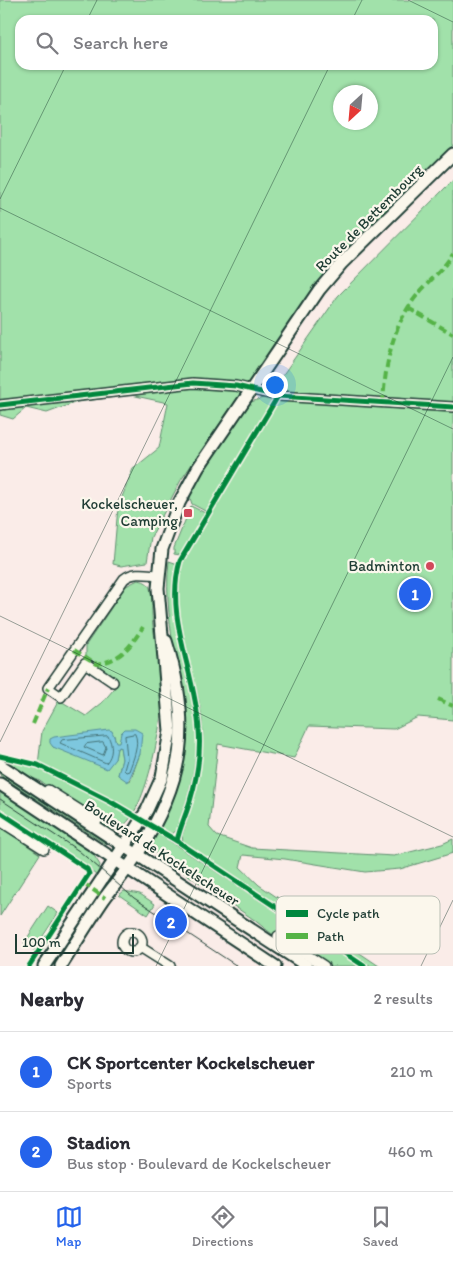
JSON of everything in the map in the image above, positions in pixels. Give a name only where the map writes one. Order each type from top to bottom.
[{"type":"main road","name":"Route de Bettembourg","points":[[44,966],[147,810],[162,777],[170,731],[158,575],[162,549],[188,484],[319,290],[336,270],[453,154]]},
{"type":"main road","name":"Route de Bettembourg","points":[[61,966],[105,898],[137,854],[169,796],[179,760],[182,717],[176,678],[161,622]]},
{"type":"main road","name":"Boulevard de Kockelscheuer","points":[[0,765],[276,946]]},
{"type":"main road","name":"Boulevard de Kockelscheuer","points":[[0,784],[275,966]]},
{"type":"main road","name":"Boulevard de Kockelscheuer","points":[[287,954],[304,965]]},
{"type":"street","points":[[0,404],[174,384],[236,386],[251,391],[316,399],[453,407]]},
{"type":"street","points":[[113,682],[85,663],[61,697],[48,688],[124,580],[130,575],[138,573],[158,575]]},
{"type":"street","points":[[15,775],[46,788],[97,821]]},
{"type":"street","points":[[0,821],[44,849]]},
{"type":"street","points":[[140,947],[170,966]]},
{"type":"street","points":[[306,954],[324,966]]},
{"type":"green space","points":[[0,0],[453,0],[453,145],[334,261],[314,287],[181,480],[151,537],[147,562],[121,566],[113,564],[118,507],[133,469],[159,448],[168,403],[131,395],[77,402],[47,413],[26,408],[13,419],[0,415]]},
{"type":"green space","points":[[453,180],[453,720],[418,717],[394,729],[309,726],[294,758],[218,744],[209,827],[217,836],[252,848],[394,856],[442,844],[453,839],[453,853],[400,869],[365,872],[285,859],[243,855],[240,867],[259,885],[276,896],[276,905],[183,842],[182,836],[201,765],[203,735],[199,702],[179,619],[178,580],[183,562],[180,561],[209,513],[192,504],[190,498],[191,491],[202,471],[251,402],[280,392],[282,376],[338,296]]},
{"type":"green space","points":[[191,506],[205,513],[180,555],[174,554],[174,548]]},
{"type":"green space","points":[[169,561],[175,563],[176,566],[174,604],[176,623],[193,697],[197,745],[190,787],[178,829],[172,834],[162,829],[159,834],[276,911],[276,937],[253,919],[154,852],[155,834],[170,806],[179,781],[184,740],[180,689],[169,612]]},
{"type":"green space","points":[[138,580],[147,583],[150,588],[152,621],[161,668],[163,694],[151,768],[137,807],[128,821],[118,829],[110,830],[99,827],[98,819],[38,780],[24,775],[0,761],[0,756],[38,765],[42,731],[59,700],[86,716],[102,703],[119,683],[86,655],[86,645],[126,586]],"holes":[[[114,735],[116,743],[120,742],[140,754],[130,781],[118,775],[122,759],[120,747],[117,748],[115,759],[53,747],[50,741]]]},
{"type":"green space","points":[[0,771],[105,840],[107,845],[0,775]]},
{"type":"green space","points":[[0,788],[93,854],[100,865],[97,876],[82,863],[0,809]]},
{"type":"green space","points":[[0,827],[40,854],[0,916]]},
{"type":"green space","points":[[124,891],[140,894],[155,904],[148,915],[119,895]]},
{"type":"green space","points":[[48,906],[58,913],[34,950],[24,943]]},
{"type":"green space","points":[[306,954],[341,954],[359,966],[328,966]]},
{"type":"green space","points":[[348,954],[361,954],[379,966],[366,966]]},
{"type":"water","points":[[125,729],[135,729],[142,733],[140,754],[128,782],[118,775],[122,759],[120,747],[117,748],[115,759],[107,769],[53,747],[50,743],[50,739],[54,737],[109,730],[112,731],[116,742],[119,742],[121,733]]},
{"type":"tram line","points":[[0,799],[79,851],[134,898],[237,966]]},
{"type":"marked path","points":[[383,404],[388,360],[402,319],[418,294],[453,253]]},
{"type":"marked path","points":[[408,308],[453,334]]},
{"type":"marked path","points":[[74,650],[97,664],[105,662],[124,652],[143,627]]},
{"type":"marked path","points":[[33,724],[48,688]]},
{"type":"marked path","points":[[438,699],[453,706]]},
{"type":"marked path","points":[[83,883],[105,898]]},
{"type":"cycle path","points":[[0,405],[193,383],[236,386],[278,396],[453,407]]},
{"type":"cycle path","points":[[177,841],[195,784],[199,748],[197,709],[178,624],[176,582],[180,561],[278,396]]},
{"type":"cycle path","points":[[0,756],[38,765],[111,802],[177,841],[276,907]]},
{"type":"cycle path","points":[[0,812],[87,869],[89,874],[29,966]]},
{"type":"cycle path","points":[[346,954],[364,966]]},
{"type":"place","name":"Kockelscheuer, Camping","points":[[188,513]]},
{"type":"place","name":"Badminton","points":[[430,566]]},
{"type":"place","name":"CK Sportcenter Kockelscheuer","points":[[415,594]]},
{"type":"place","name":"Stadion","points":[[171,922]]}]
